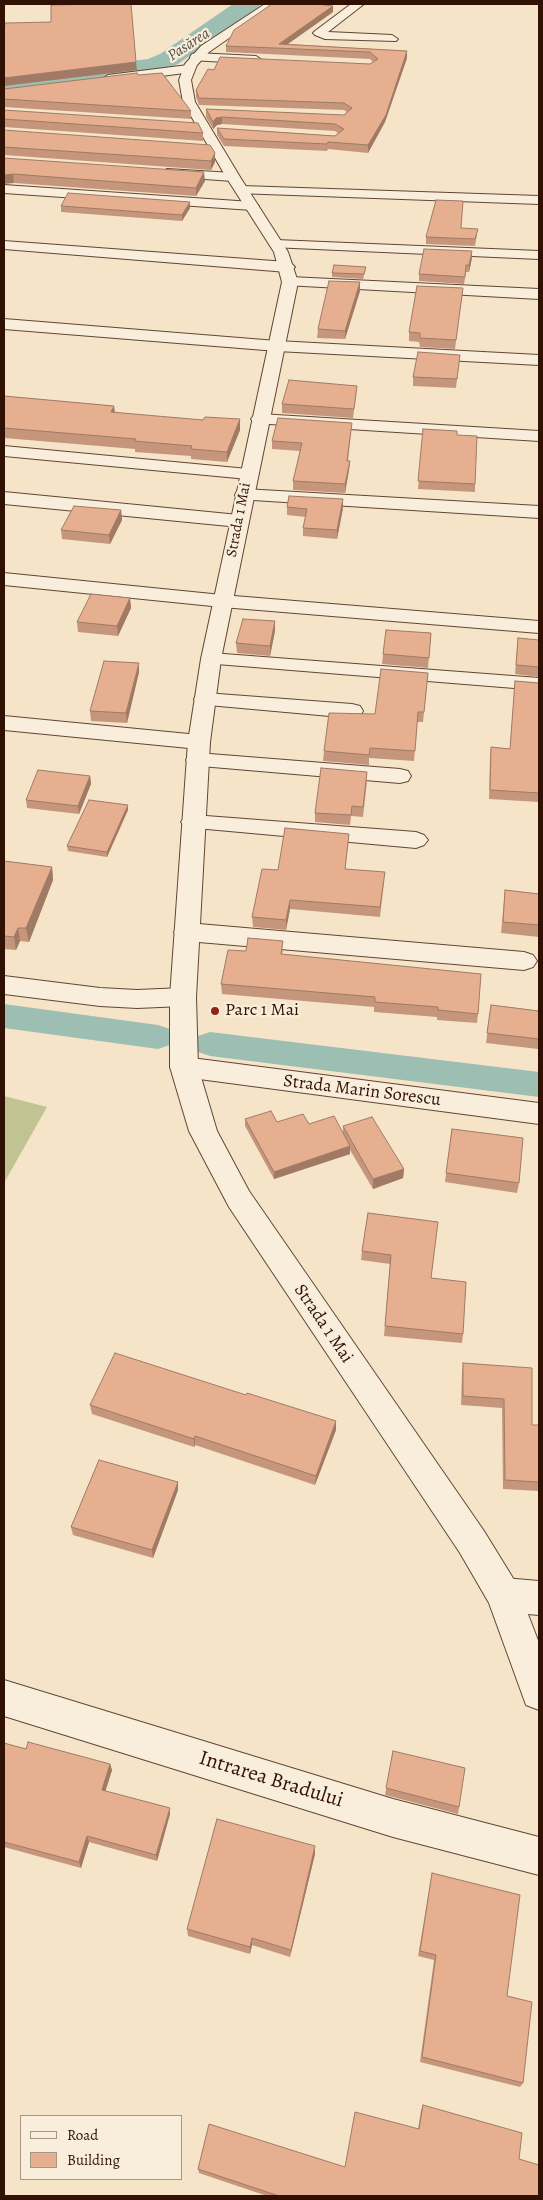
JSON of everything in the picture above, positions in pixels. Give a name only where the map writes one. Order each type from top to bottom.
[{"type":"street","points":[[272,4],[217,41],[192,63],[185,87],[204,128],[276,244],[288,274]]},
{"type":"street","points":[[358,4],[320,33],[392,39]]},
{"type":"street","points":[[91,81],[192,63],[264,61]]},
{"type":"street","points":[[153,172],[237,184],[539,200]]},
{"type":"street","points":[[4,189],[252,206]]},
{"type":"street","points":[[276,244],[539,255]]},
{"type":"street","points":[[4,245],[288,274],[539,294]]},
{"type":"street","name":"Strada 1 Mai","points":[[288,274],[277,346],[248,474],[211,658],[198,751],[183,997],[184,1067],[203,1131],[239,1200],[472,1542],[504,1595],[539,1692]]},
{"type":"street","points":[[4,324],[277,346],[539,360]]},
{"type":"street","points":[[260,419],[539,436]]},
{"type":"street","points":[[4,451],[248,474]]},
{"type":"street","points":[[244,495],[539,512]]},
{"type":"street","points":[[4,498],[239,521]]},
{"type":"street","points":[[4,579],[222,601],[539,627]]},
{"type":"street","points":[[211,658],[539,684]]},
{"type":"street","points":[[205,699],[352,711]]},
{"type":"street","points":[[4,723],[198,751],[400,776]]},
{"type":"street","points":[[193,822],[416,840]]},
{"type":"street","points":[[187,932],[524,961]]},
{"type":"street","points":[[4,985],[100,997],[137,999],[183,997]]},
{"type":"street","name":"Strada Marin Sorescu","points":[[184,1067],[539,1114]]},
{"type":"street","points":[[504,1595],[539,1598]]},
{"type":"street","name":"Intrarea Bradului","points":[[4,1698],[393,1818],[539,1856]]},
{"type":"green space","points":[[4,1096],[47,1107],[4,1183]]},
{"type":"building","points":[[131,4],[136,62],[4,78],[5,23],[51,22],[51,5]]},
{"type":"building","points":[[272,4],[333,6],[279,44],[407,51],[386,115],[368,145],[224,139],[217,128],[335,136],[344,129],[335,124],[222,117],[216,118],[213,122],[206,109],[344,115],[352,108],[344,103],[199,98],[196,90],[208,69],[214,70],[220,57],[370,64],[378,59],[370,52],[226,46],[234,30]]},
{"type":"building","points":[[137,73],[138,75],[162,73],[191,111],[4,99],[4,89]]},
{"type":"building","points":[[4,110],[198,123],[203,133],[4,119]]},
{"type":"building","points":[[4,130],[210,145],[215,153],[211,161],[4,147]]},
{"type":"building","points":[[4,158],[204,172],[196,188],[13,174],[4,175]]},
{"type":"building","points":[[68,193],[190,202],[182,215],[61,206]]},
{"type":"building","points":[[436,200],[463,201],[461,228],[478,229],[475,239],[426,237]]},
{"type":"building","points":[[424,249],[472,251],[469,265],[466,265],[465,277],[419,274]]},
{"type":"building","points":[[334,265],[366,267],[364,274],[332,273]]},
{"type":"building","points":[[329,281],[360,282],[345,331],[318,329]]},
{"type":"building","points":[[417,286],[463,288],[456,340],[420,338],[420,333],[409,332]]},
{"type":"building","points":[[418,352],[460,355],[457,379],[413,377]]},
{"type":"building","points":[[289,380],[357,386],[354,409],[282,404]]},
{"type":"building","points":[[4,396],[114,406],[111,412],[203,420],[205,417],[240,419],[227,452],[191,449],[192,446],[134,441],[136,439],[4,428]]},
{"type":"building","points":[[278,418],[352,423],[347,461],[350,461],[345,484],[293,481],[302,443],[272,441]]},
{"type":"building","points":[[423,429],[457,431],[457,435],[477,436],[475,484],[418,481]]},
{"type":"building","points":[[289,496],[343,499],[337,530],[303,528],[307,509],[287,507]]},
{"type":"building","points":[[74,506],[121,510],[109,535],[61,530]]},
{"type":"building","points":[[91,594],[130,598],[117,626],[77,622]]},
{"type":"building","points":[[243,619],[275,621],[270,646],[236,643]]},
{"type":"building","points":[[386,630],[431,633],[429,658],[383,654]]},
{"type":"building","points":[[518,638],[539,640],[539,667],[516,665]]},
{"type":"building","points":[[104,661],[139,663],[126,713],[90,711]]},
{"type":"building","points":[[381,669],[428,673],[424,712],[418,712],[415,751],[370,748],[369,755],[324,751],[329,713],[375,714]]},
{"type":"building","points":[[515,681],[539,683],[539,793],[490,790],[491,747],[510,749]]},
{"type":"building","points":[[321,768],[367,772],[363,807],[352,806],[351,815],[315,813]]},
{"type":"building","points":[[38,770],[90,776],[78,806],[26,800]]},
{"type":"building","points":[[89,800],[128,805],[107,852],[67,846]]},
{"type":"building","points":[[285,828],[349,834],[345,869],[385,872],[380,907],[290,900],[286,920],[252,917],[262,869],[278,870]]},
{"type":"building","points":[[4,861],[52,867],[26,928],[18,928],[14,937],[4,936]]},
{"type":"building","points":[[505,890],[539,894],[539,925],[503,922]]},
{"type":"building","points":[[248,938],[283,941],[281,954],[481,974],[478,1014],[438,1010],[438,1007],[375,1002],[375,997],[221,984],[228,950],[246,951]]},
{"type":"building","points":[[491,1005],[539,1011],[539,1039],[487,1033]]},
{"type":"building","points":[[271,1111],[277,1122],[303,1114],[309,1124],[334,1116],[350,1146],[274,1172],[245,1119]]},
{"type":"building","points":[[372,1117],[404,1169],[373,1179],[343,1126]]},
{"type":"building","points":[[452,1129],[523,1138],[519,1183],[446,1173]]},
{"type":"building","points":[[368,1213],[438,1222],[431,1278],[466,1282],[463,1334],[385,1326],[391,1255],[362,1251]]},
{"type":"building","points":[[115,1353],[246,1395],[247,1393],[336,1421],[316,1476],[195,1436],[194,1439],[90,1405]]},
{"type":"building","points":[[463,1363],[532,1368],[532,1425],[539,1425],[539,1482],[505,1480],[504,1399],[463,1396]]},
{"type":"building","points":[[99,1460],[178,1482],[152,1550],[71,1527]]},
{"type":"building","points":[[28,1742],[110,1764],[102,1790],[170,1808],[156,1855],[87,1836],[79,1862],[4,1842],[4,1743],[26,1749]]},
{"type":"building","points":[[393,1751],[465,1768],[459,1807],[386,1788]]},
{"type":"building","points":[[217,1819],[315,1846],[291,1950],[252,1938],[250,1947],[187,1929]]},
{"type":"building","points":[[432,1873],[520,1895],[507,1996],[532,2002],[523,2083],[422,2057],[436,1955],[420,1951]]},
{"type":"building","points":[[423,2105],[522,2133],[519,2159],[539,2165],[539,2196],[279,2196],[198,2169],[209,2124],[345,2167],[355,2112],[419,2129]]},
{"type":"waterway","name":"Pasărea","points":[[4,85],[154,66],[169,59],[249,4]]},
{"type":"waterway","points":[[4,1016],[158,1037]]},
{"type":"waterway","points":[[210,1044],[539,1085]]},
{"type":"place","name":"Parc 1 Mai","points":[[215,1011]]}]
